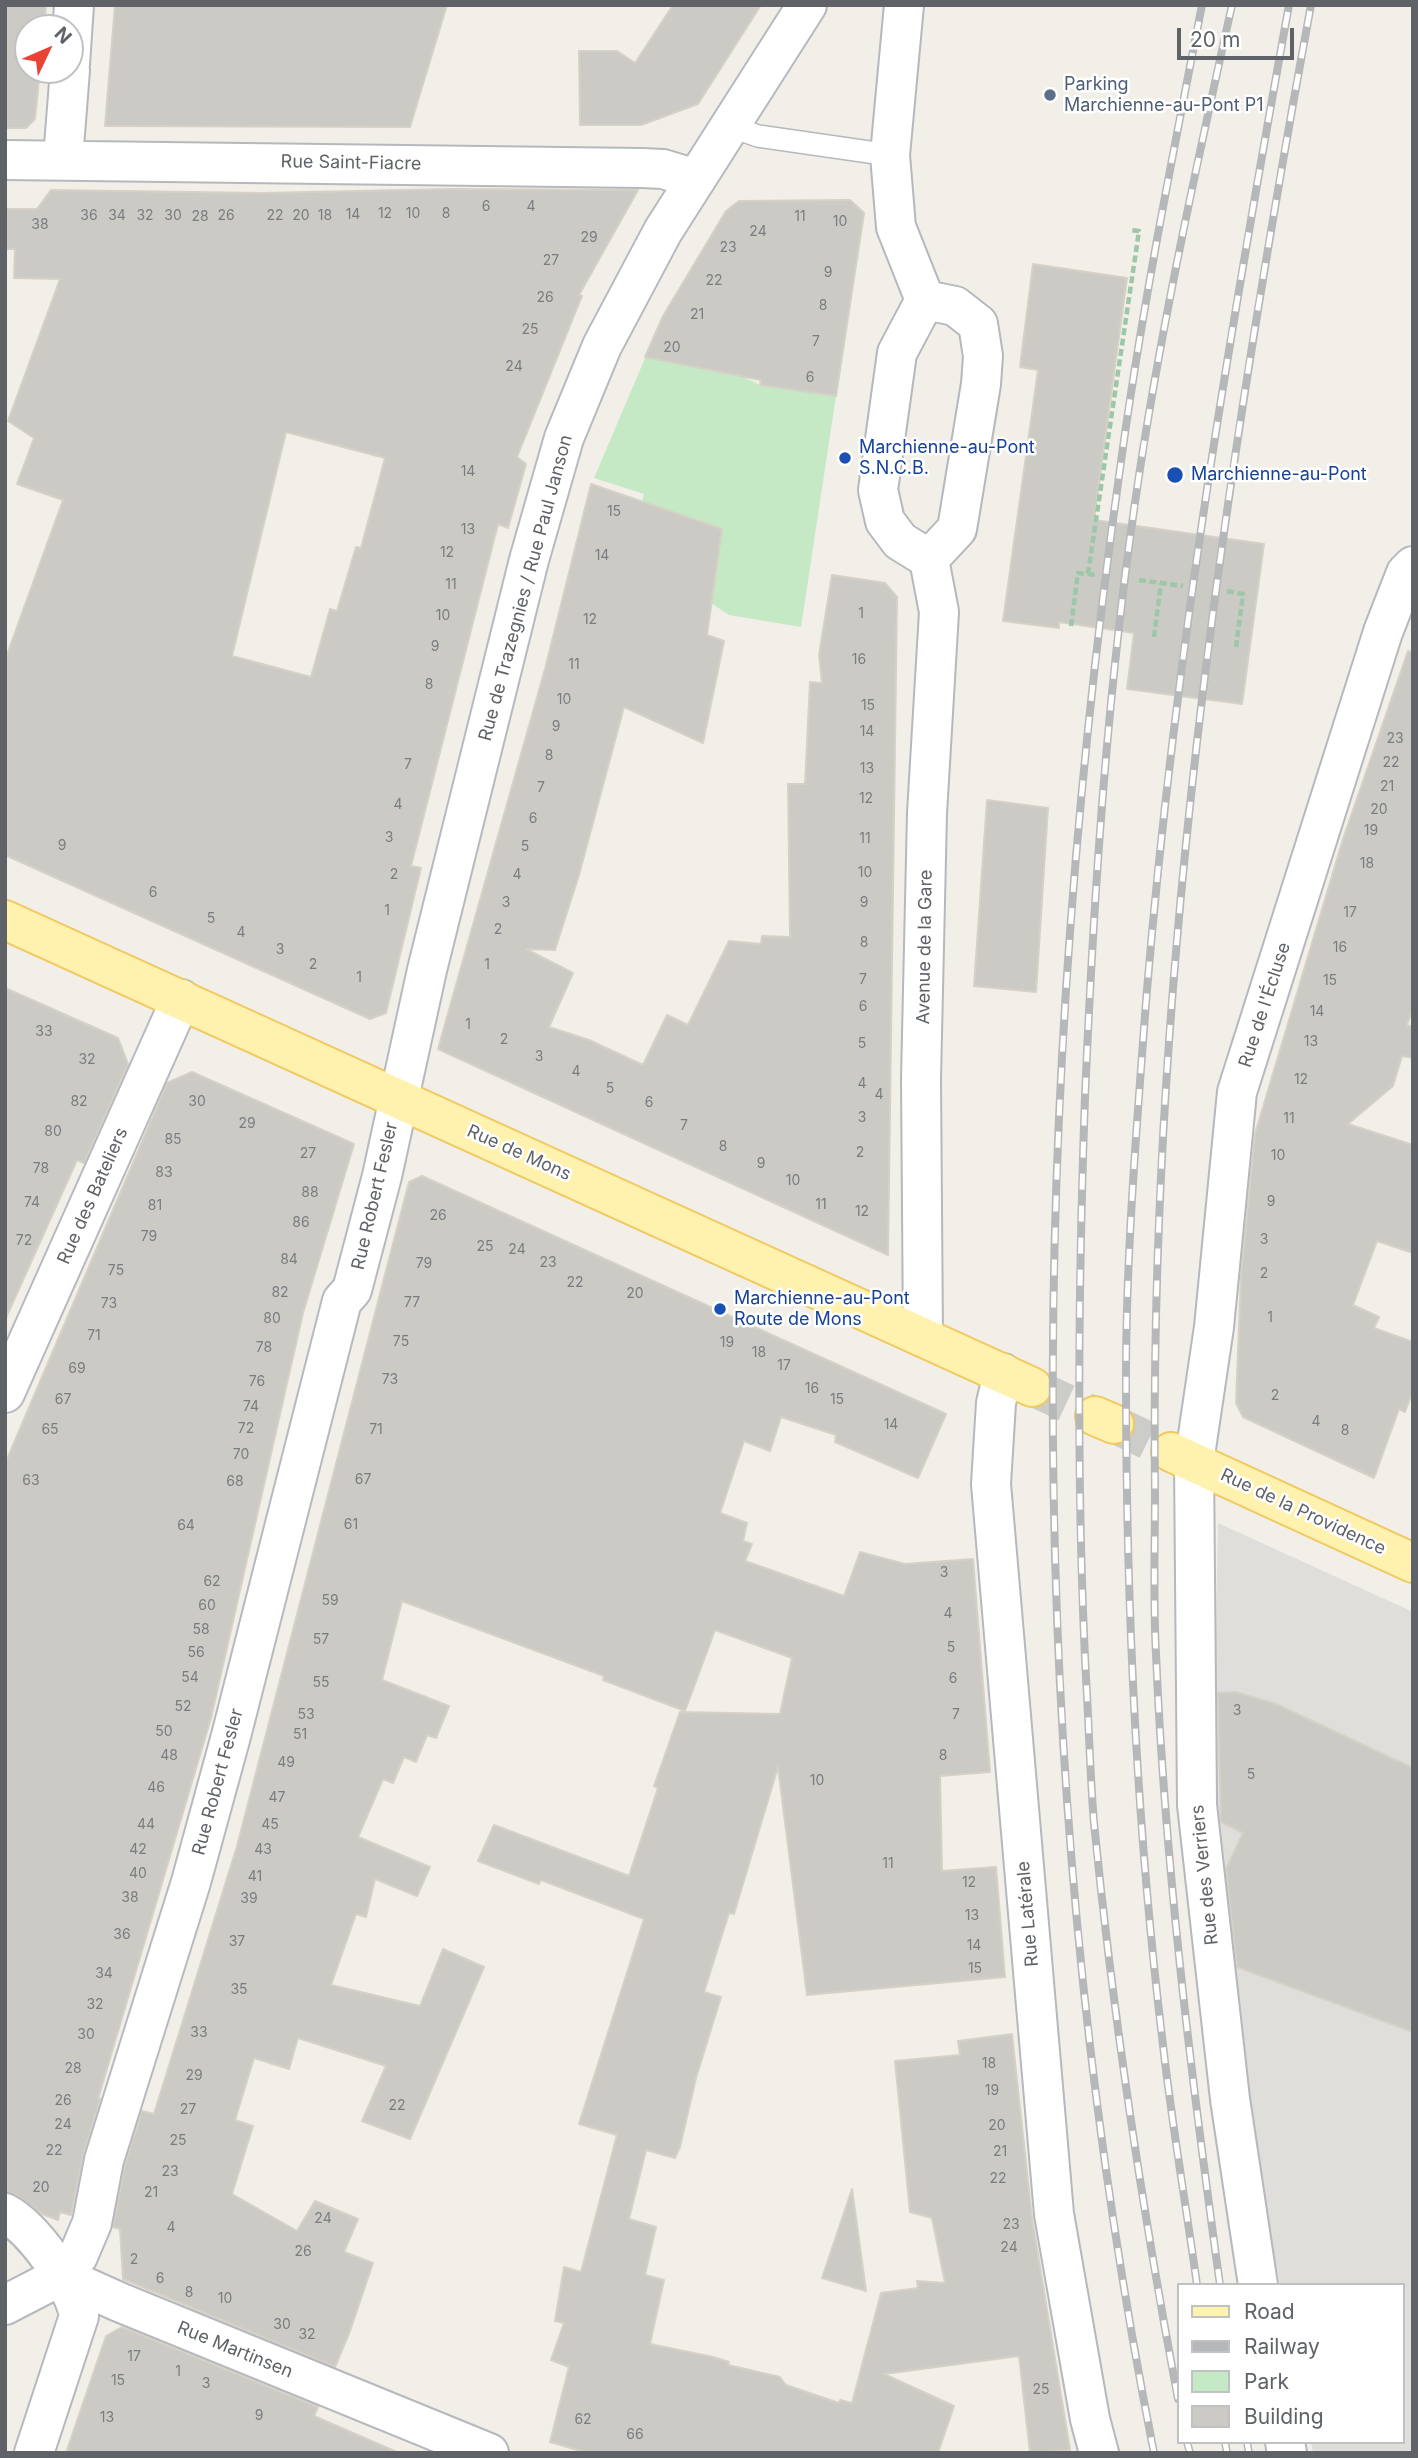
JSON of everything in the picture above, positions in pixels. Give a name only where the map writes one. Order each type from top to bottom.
[{"type":"main road","name":"Rue de Mons","points":[[5,920],[1018,1380]]},
{"type":"main road","name":"Rue de la Providence","points":[[1183,1457],[1413,1563]]},
{"type":"street","name":"Rue de Trazegnies / Rue Paul Janson","points":[[398,1098],[529,561],[564,438],[602,346],[631,289],[696,179],[807,5]]},
{"type":"street","points":[[904,5],[890,155],[896,227],[925,300],[897,353],[878,490],[884,521],[900,541],[929,559],[957,530],[981,384],[983,356],[978,324],[955,306],[925,300]]},
{"type":"street","points":[[63,159],[69,84]]},
{"type":"street","name":"Rue Saint-Fiacre","points":[[5,160],[642,168],[663,169],[696,179]]},
{"type":"street","name":"Avenue de la Gare","points":[[923,1337],[921,1079],[927,813],[939,612],[929,559]]},
{"type":"street","name":"Rue de l'Écluse","points":[[1183,1457],[1214,1327],[1237,1092],[1383,632],[1406,573],[1413,566]]},
{"type":"street","name":"Rue des Bateliers","points":[[5,1393],[181,999]]},
{"type":"street","name":"Rue Robert Fesler","points":[[61,2276],[78,2256],[92,2223],[104,2161],[198,1856],[342,1301],[352,1290],[398,1098]]},
{"type":"street","name":"Rue Latérale","points":[[1018,1380],[996,1403],[991,1485],[1055,2214],[1090,2418],[1099,2453]]},
{"type":"street","name":"Rue des Verriers","points":[[1183,1457],[1197,1805],[1230,2099],[1258,2283]]},
{"type":"street","name":"Rue Martinsen","points":[[5,2213],[18,2220],[61,2276],[489,2453]]},
{"type":"street","points":[[5,2305],[61,2276],[76,2297],[79,2316],[34,2453]]},
{"type":"lane","points":[[729,126],[758,136],[890,155]]},
{"type":"path","points":[[1088,574],[1139,231],[1131,230]]},
{"type":"path","points":[[1071,626],[1078,573],[1096,575]]},
{"type":"path","points":[[1139,580],[1183,586]]},
{"type":"path","points":[[1154,637],[1161,583]]},
{"type":"path","points":[[1227,591],[1243,594],[1236,648]]},
{"type":"shaded area","points":[[1218,1523],[1413,1612],[1413,2453],[1313,2453],[1311,2444],[1404,2444],[1404,2283],[1280,2283],[1210,1922]]},
{"type":"green space","points":[[646,356],[739,375],[760,385],[836,396],[801,627],[729,615],[711,603],[722,529],[642,502],[644,494],[594,478]]},
{"type":"building","points":[[5,5],[46,5],[45,14],[14,14],[14,84],[39,84],[35,119],[26,128],[5,128]]},
{"type":"building","points":[[115,5],[447,5],[410,127],[105,126]]},
{"type":"building","points":[[673,5],[761,5],[698,104],[641,125],[580,125],[579,51],[617,51],[635,63]]},
{"type":"building","points":[[450,189],[638,190],[579,295],[582,296],[517,457],[526,464],[508,528],[498,524],[411,866],[421,868],[386,1013],[370,1019],[5,855],[5,660],[63,500],[17,484],[34,438],[8,421],[60,279],[14,278],[15,249],[5,249],[5,209],[37,209],[51,190],[261,193]],"holes":[[[286,432],[385,458],[361,548],[356,547],[337,611],[330,609],[311,677],[232,656]]]},
{"type":"building","points":[[850,200],[864,213],[836,396],[760,385],[761,380],[645,357],[663,316],[726,211],[739,201]]},
{"type":"building","points":[[1033,264],[1127,278],[1094,520],[1264,544],[1242,704],[1127,689],[1134,633],[1059,622],[1059,628],[1003,621],[1038,370],[1020,367]]},
{"type":"building","points":[[591,484],[722,529],[707,635],[724,641],[703,743],[624,707],[579,875],[555,950],[526,949],[573,973],[549,1027],[589,1040],[643,1065],[667,1015],[688,1025],[729,941],[761,944],[762,936],[790,937],[788,784],[805,784],[810,682],[822,683],[819,655],[832,575],[885,583],[897,597],[888,1255],[438,1049],[545,669]]},
{"type":"building","points":[[1408,651],[1413,652],[1413,1008],[1407,1025],[1413,1027],[1413,1058],[1402,1056],[1393,1086],[1348,1124],[1413,1145],[1413,1253],[1377,1241],[1353,1305],[1379,1317],[1374,1328],[1413,1342],[1413,1391],[1405,1412],[1399,1409],[1374,1478],[1243,1417],[1236,1403],[1241,1276],[1255,1134],[1343,839]]},
{"type":"building","points":[[987,800],[1048,808],[1036,992],[974,986]]},
{"type":"building","points":[[5,988],[118,1038],[128,1064],[84,1163],[77,1160],[5,1320]]},
{"type":"building","points":[[192,1072],[354,1144],[303,1313],[211,1718],[98,2099],[71,2215],[60,2212],[58,2220],[42,2214],[17,2195],[5,2191],[5,1464],[167,1083]]},
{"type":"building","points":[[422,1176],[946,1414],[918,1478],[835,1442],[836,1435],[781,1417],[770,1451],[744,1441],[720,1513],[747,1523],[743,1541],[752,1544],[745,1561],[844,1596],[860,1552],[905,1564],[973,1559],[990,1772],[940,1776],[942,1871],[996,1867],[1005,1977],[807,1995],[778,1767],[734,1914],[729,1913],[704,1992],[721,1997],[696,2078],[680,2147],[675,2158],[646,2150],[629,2219],[656,2227],[645,2275],[664,2280],[650,2344],[713,2357],[729,2362],[728,2365],[780,2377],[786,2385],[839,2403],[840,2400],[852,2403],[881,2293],[918,2288],[917,2281],[945,2283],[932,2218],[910,2212],[895,2061],[960,2055],[958,2041],[1012,2034],[1032,2218],[1070,2450],[1030,2453],[1019,2356],[884,2374],[954,2406],[938,2453],[588,2453],[550,2442],[569,2367],[551,2360],[564,2323],[555,2321],[564,2267],[581,2272],[617,2135],[579,2124],[644,1919],[541,1880],[539,1884],[478,1861],[494,1825],[629,1876],[658,1788],[654,1786],[680,1712],[780,1714],[792,1658],[715,1630],[685,1711],[603,1680],[604,1676],[402,1601],[382,1680],[449,1706],[436,1738],[427,1735],[416,1762],[404,1757],[393,1783],[383,1779],[358,1837],[430,1867],[417,1896],[375,1879],[366,1917],[356,1914],[331,1985],[420,2006],[443,1949],[484,1967],[410,2139],[362,2121],[386,2066],[298,2038],[289,2069],[254,2058],[235,2120],[253,2126],[232,2194],[297,2231],[315,2201],[358,2219],[344,2252],[373,2263],[350,2331],[335,2367],[123,2279],[120,2229],[113,2227],[125,2165],[142,2111],[154,2114],[237,1846],[409,1182]]},
{"type":"building","points":[[1236,1692],[1276,1704],[1413,1768],[1413,2032],[1237,1967],[1226,1869],[1243,1833],[1221,1822],[1218,1693]]},
{"type":"building","points":[[852,2189],[866,2291],[822,2278]]},
{"type":"building","points":[[122,2327],[318,2407],[314,2416],[399,2453],[66,2453],[106,2336]]},
{"type":"tunnel","points":[[1032,1387],[1095,1416]]},
{"type":"tunnel","points":[[1114,1424],[1171,1452]]},
{"type":"railway","points":[[1154,2453],[1111,2207],[1081,1960],[1062,1711],[1053,1462],[1056,1213],[1068,965],[1089,716],[1137,352],[1202,5]]},
{"type":"railway","points":[[1176,2388],[1130,2112],[1094,1823],[1081,1533],[1081,1242],[1093,940],[1119,625],[1140,469],[1160,352],[1232,5]]},
{"type":"railway","points":[[1197,2283],[1163,2045],[1139,1795],[1128,1545],[1126,1338],[1129,1257],[1153,923],[1183,659],[1221,397],[1289,5]]},
{"type":"railway","points":[[1220,2283],[1180,1970],[1160,1733],[1154,1594],[1156,1305],[1164,1117],[1178,931],[1197,745],[1247,375],[1311,5]]},
{"type":"railway","points":[[1188,2444],[1190,2453]]},
{"type":"railway","points":[[1225,2444],[1227,2453]]},
{"type":"railway","points":[[1247,2444],[1249,2453]]},
{"type":"place","name":"Parking Marchienne-au-Pont P1","points":[[1050,95]]},
{"type":"place","name":"Marchienne-au-Pont S.N.C.B.","points":[[845,458]]},
{"type":"place","name":"Marchienne-au-Pont","points":[[1175,475]]},
{"type":"place","name":"Marchienne-au-Pont Route de Mons","points":[[720,1309]]}]
